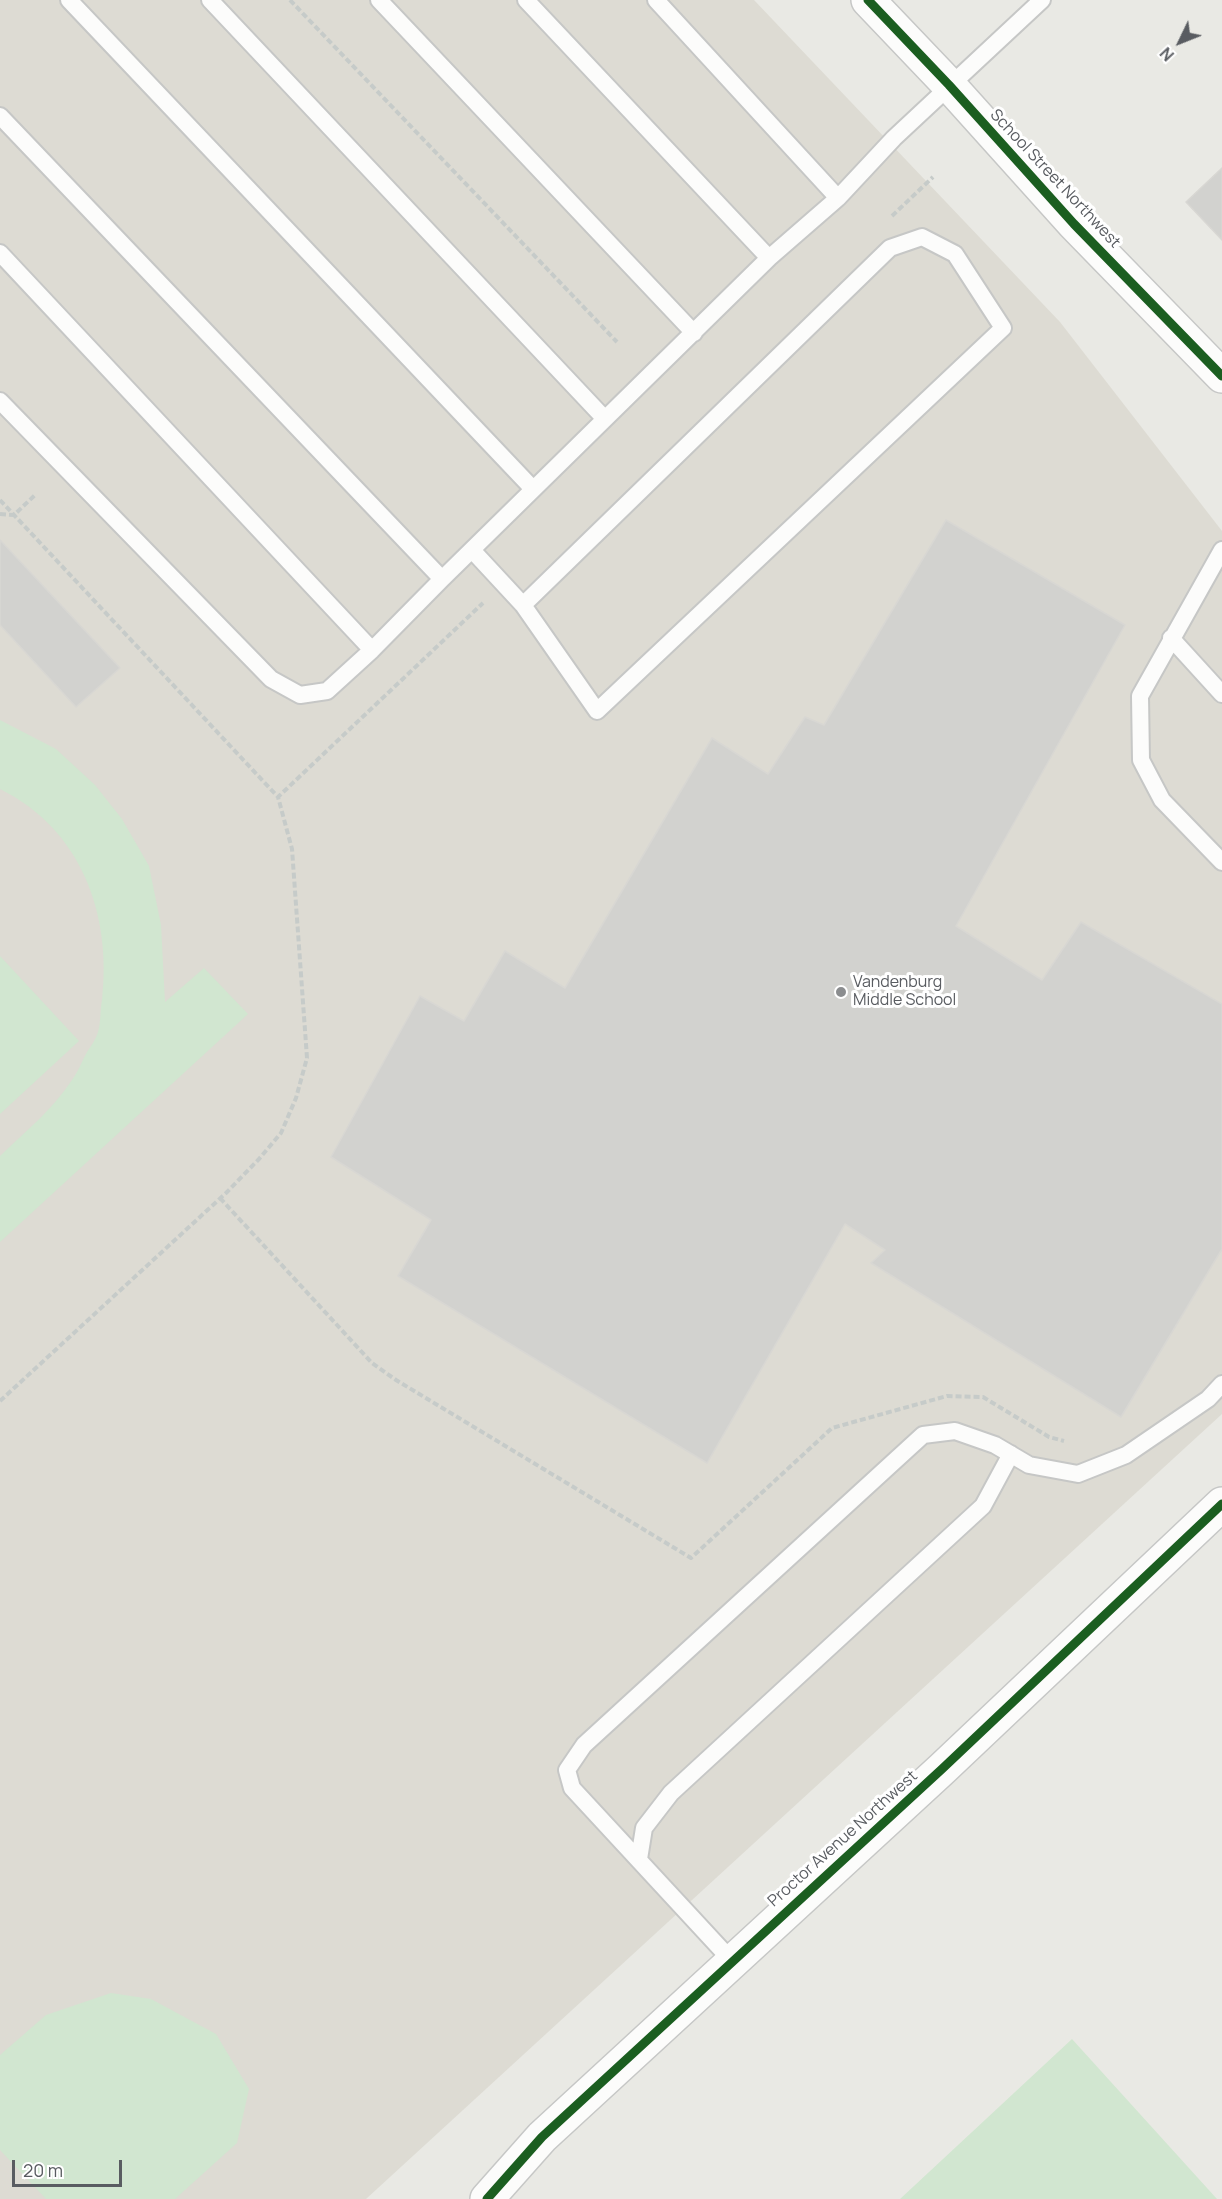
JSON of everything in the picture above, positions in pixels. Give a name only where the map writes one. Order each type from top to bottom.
[{"type":"street","name":"School Street Northwest","points":[[868,0],[1074,224],[1222,376]]},
{"type":"street","name":"Proctor Avenue Northwest","points":[[487,2199],[542,2137],[942,1769],[1222,1504]]},
{"type":"lane","points":[[69,0],[533,489]]},
{"type":"lane","points":[[210,0],[605,419]]},
{"type":"lane","points":[[379,0],[694,333]]},
{"type":"lane","points":[[526,0],[770,258]]},
{"type":"lane","points":[[656,0],[838,198]]},
{"type":"lane","points":[[0,401],[271,679],[300,695],[327,691],[372,650],[441,579],[770,258],[838,198],[894,138],[1042,0]]},
{"type":"lane","points":[[0,116],[441,579]]},
{"type":"lane","points":[[472,550],[523,605],[597,711],[1003,328],[955,254],[922,237],[890,248],[523,605]]},
{"type":"lane","points":[[0,253],[372,650]]},
{"type":"lane","points":[[1222,550],[1140,696],[1141,760],[1162,800],[1222,862]]},
{"type":"lane","points":[[1171,638],[1222,694]]},
{"type":"lane","points":[[732,1961],[572,1788],[567,1770],[584,1745],[923,1435],[955,1431],[995,1444],[1029,1465],[1078,1474],[1126,1455],[1208,1399],[1222,1384]]},
{"type":"lane","points":[[639,1859],[644,1827],[671,1793],[983,1506],[1011,1454]]},
{"type":"path","points":[[290,0],[617,342]]},
{"type":"path","points":[[0,514],[14,515],[35,495]]},
{"type":"path","points":[[0,1401],[220,1198],[281,1133],[296,1098],[307,1058],[292,849],[278,797]]},
{"type":"path","points":[[220,1198],[372,1363],[396,1380],[691,1558],[832,1428],[947,1396],[983,1397],[1049,1437],[1067,1442]]},
{"type":"shaded area","points":[[0,0],[754,0],[1060,322],[1222,531],[1222,1414],[366,2199],[0,2199]]},
{"type":"green space","points":[[0,720],[56,749],[95,785],[122,819],[149,866],[161,925],[165,1002],[204,968],[248,1014],[0,1242],[0,1156],[64,1091],[95,1040],[100,1024],[104,968],[102,936],[95,906],[85,877],[71,851],[52,827],[28,806],[0,789]]},
{"type":"green space","points":[[0,956],[79,1041],[0,1114]]},
{"type":"green space","points":[[111,1993],[151,1999],[216,2034],[249,2089],[237,2143],[175,2199],[46,2199],[0,2150],[0,2055],[46,2015]]},
{"type":"green space","points":[[1072,2039],[1217,2199],[900,2199]]},
{"type":"building","points":[[1222,168],[1222,240],[1186,202]]},
{"type":"building","name":"Vandenburg Middle School","points":[[946,520],[1125,625],[956,926],[1042,980],[1081,922],[1222,1004],[1222,1249],[1121,1417],[871,1263],[885,1250],[845,1224],[707,1463],[398,1276],[431,1220],[331,1157],[420,996],[464,1021],[505,951],[565,988],[712,738],[768,774],[805,717],[824,725]]},
{"type":"building","points":[[0,540],[120,668],[76,707],[0,625]]},
{"type":"cycle path","points":[[868,0],[949,85],[1074,224],[1222,376]]},
{"type":"cycle path","points":[[487,2199],[542,2137],[942,1769],[1222,1504]]},
{"type":"place","name":"Vandenburg Middle School","points":[[841,992]]}]
